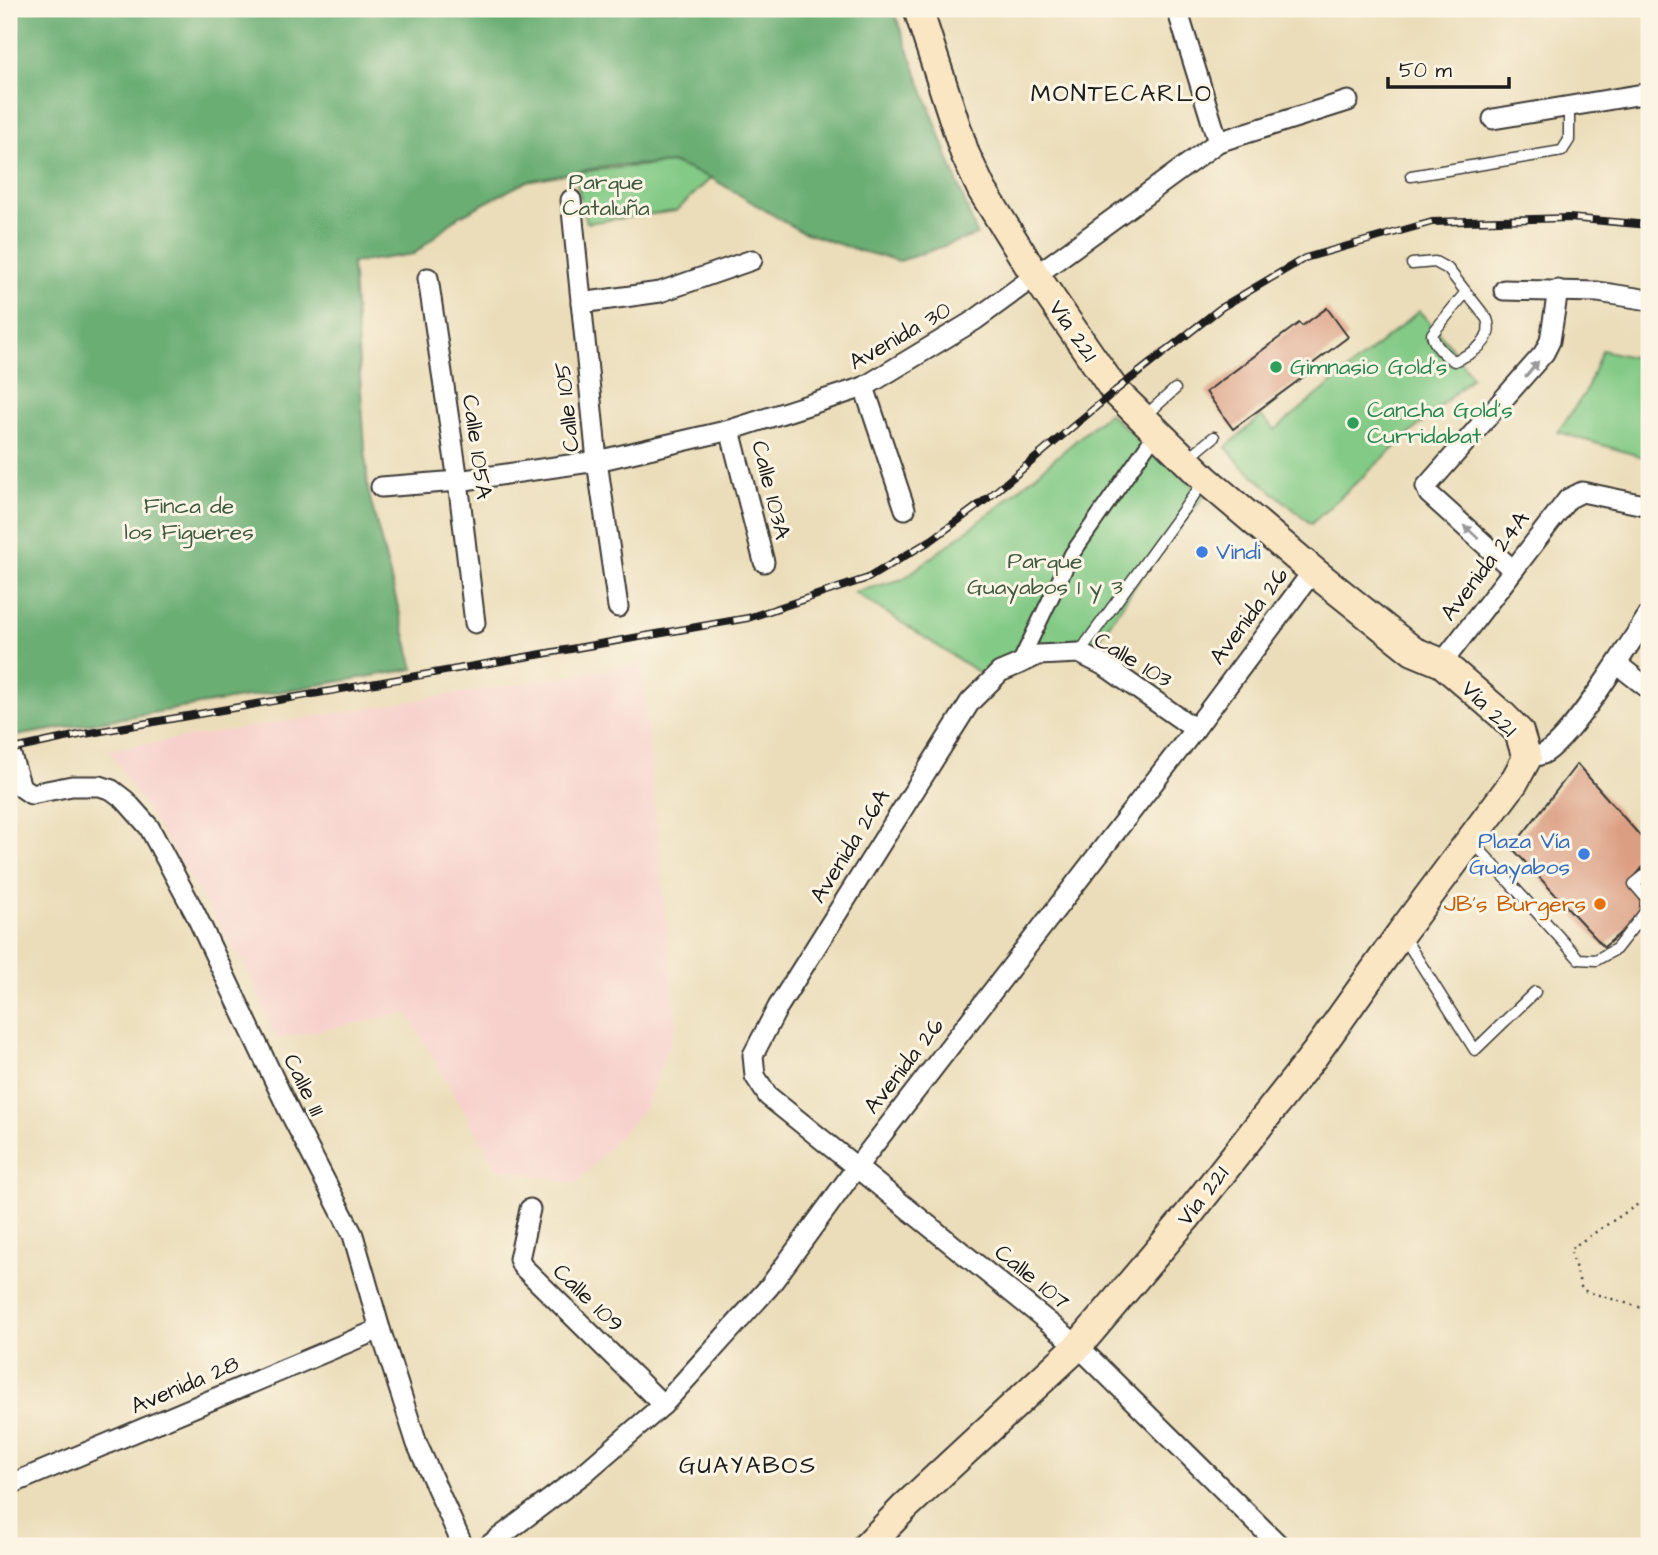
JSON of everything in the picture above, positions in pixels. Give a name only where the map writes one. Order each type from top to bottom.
[{"type":"main road","name":"Vía 221","points":[[867,1546],[905,1507],[1078,1346],[1186,1218],[1315,1054],[1514,782],[1527,758],[1519,732],[1502,715],[1442,663],[1413,652],[1313,571],[1185,461],[1115,391],[1035,275],[982,190],[965,154],[918,9]]},
{"type":"street","points":[[1177,9],[1218,142]]},
{"type":"street","points":[[1493,119],[1649,93]]},
{"type":"street","name":"Avenida 30","points":[[381,487],[458,481],[597,461],[730,430],[864,387],[975,320],[1218,142],[1348,101]]},
{"type":"street","name":"Calle 105","points":[[571,200],[597,461],[618,607]]},
{"type":"street","points":[[581,303],[660,292],[752,260]]},
{"type":"street","name":"Calle 105A","points":[[428,278],[458,481],[475,623]]},
{"type":"street","points":[[1504,290],[1598,292],[1649,300]]},
{"type":"street","points":[[1513,570],[1429,494],[1426,487],[1544,353],[1550,341],[1558,290]]},
{"type":"street","points":[[864,387],[905,509]]},
{"type":"street","points":[[1019,664],[1072,554],[1149,426]]},
{"type":"street","name":"Calle 103A","points":[[730,430],[764,562]]},
{"type":"street","name":"Avenida 24A","points":[[1442,663],[1568,499],[1582,492],[1649,506]]},
{"type":"street","name":"Avenida 26","points":[[488,1546],[582,1475],[663,1405],[769,1287],[856,1168],[1195,729],[1313,571]]},
{"type":"street","points":[[1527,758],[1544,753],[1562,739],[1649,614]]},
{"type":"street","name":"Calle 103","points":[[1000,673],[1038,655],[1079,653],[1105,666],[1195,729]]},
{"type":"street","points":[[1616,664],[1649,689]]},
{"type":"street","name":"Avenida 26A","points":[[753,1055],[778,1007],[970,702],[1000,673]]},
{"type":"street","name":"Calle 111","points":[[9,749],[25,792],[31,794],[72,786],[100,786],[113,790],[125,800],[149,827],[195,913],[289,1111],[353,1235],[417,1444],[463,1546]]},
{"type":"street","name":"Calle 107","points":[[753,1055],[755,1076],[768,1096],[1078,1346],[1280,1546]]},
{"type":"street","name":"Calle 109","points":[[530,1209],[519,1259],[522,1266],[663,1405]]},
{"type":"street","name":"Avenida 28","points":[[9,1485],[380,1329]]},
{"type":"lane","points":[[1410,176],[1562,151],[1569,140],[1569,107]]},
{"type":"lane","points":[[1412,264],[1435,262],[1448,270],[1466,292],[1487,319],[1491,329],[1489,336],[1476,350],[1454,361],[1439,348],[1432,334],[1466,292]]},
{"type":"lane","points":[[1149,426],[1175,389]]},
{"type":"lane","points":[[1185,461],[1214,437]]},
{"type":"lane","points":[[1079,653],[1206,480]]},
{"type":"lane","points":[[1471,841],[1580,959],[1596,960],[1616,949],[1645,912],[1646,898],[1634,884],[1649,872]]},
{"type":"lane","points":[[1401,933],[1475,1050],[1535,992]]},
{"type":"path","points":[[1649,1197],[1570,1249],[1582,1290],[1649,1310]]},
{"type":"shaded area","points":[[641,664],[676,1025],[646,1106],[576,1184],[497,1168],[407,1013],[276,1039],[248,970],[109,750]]},
{"type":"green space","name":"Finca de los Figueres","points":[[9,9],[893,9],[977,235],[900,261],[856,250],[800,231],[711,178],[673,163],[608,166],[527,181],[458,217],[414,254],[352,263],[368,490],[414,669],[9,737]]},
{"type":"green space","name":"Parque Cataluña","points":[[673,163],[711,178],[676,211],[587,223],[574,172]]},
{"type":"green space","name":"Cancha Gold's Curridabat","points":[[1419,311],[1448,343],[1472,377],[1311,524],[1242,466],[1226,447],[1261,416],[1275,430]]},
{"type":"green space","points":[[1602,350],[1649,361],[1649,459],[1558,432],[1586,391]]},
{"type":"green space","name":"Parque Guayabos 1 y 3","points":[[1108,413],[1205,495],[1142,576],[1089,654],[1045,655],[992,681],[854,592],[903,579],[998,507]]},
{"type":"building","name":"Gimnasio Gold's","points":[[1327,308],[1348,337],[1311,365],[1314,369],[1233,429],[1206,392],[1299,323],[1302,326]]},
{"type":"building","name":"Plaza Vía Guayabos","points":[[1577,764],[1649,846],[1649,860],[1632,880],[1649,908],[1604,947],[1512,848]]},
{"type":"railway","points":[[9,750],[79,735],[748,618],[868,578],[933,539],[988,498],[1115,391],[1222,307],[1305,258],[1432,222],[1569,218],[1649,225]]},
{"type":"place","name":"Gimnasio Gold's","points":[[1276,367]]},
{"type":"place","name":"Cancha Gold's Curridabat","points":[[1353,423]]},
{"type":"place","name":"Vindi","points":[[1202,552]]},
{"type":"place","name":"Plaza Vía Guayabos","points":[[1584,854]]},
{"type":"place","name":"JB's Burgers","points":[[1600,904]]},
{"type":"district","name":"MONTECARLO","points":[[1122,94]]},
{"type":"district","name":"GUAYABOS","points":[[748,1466]]}]
